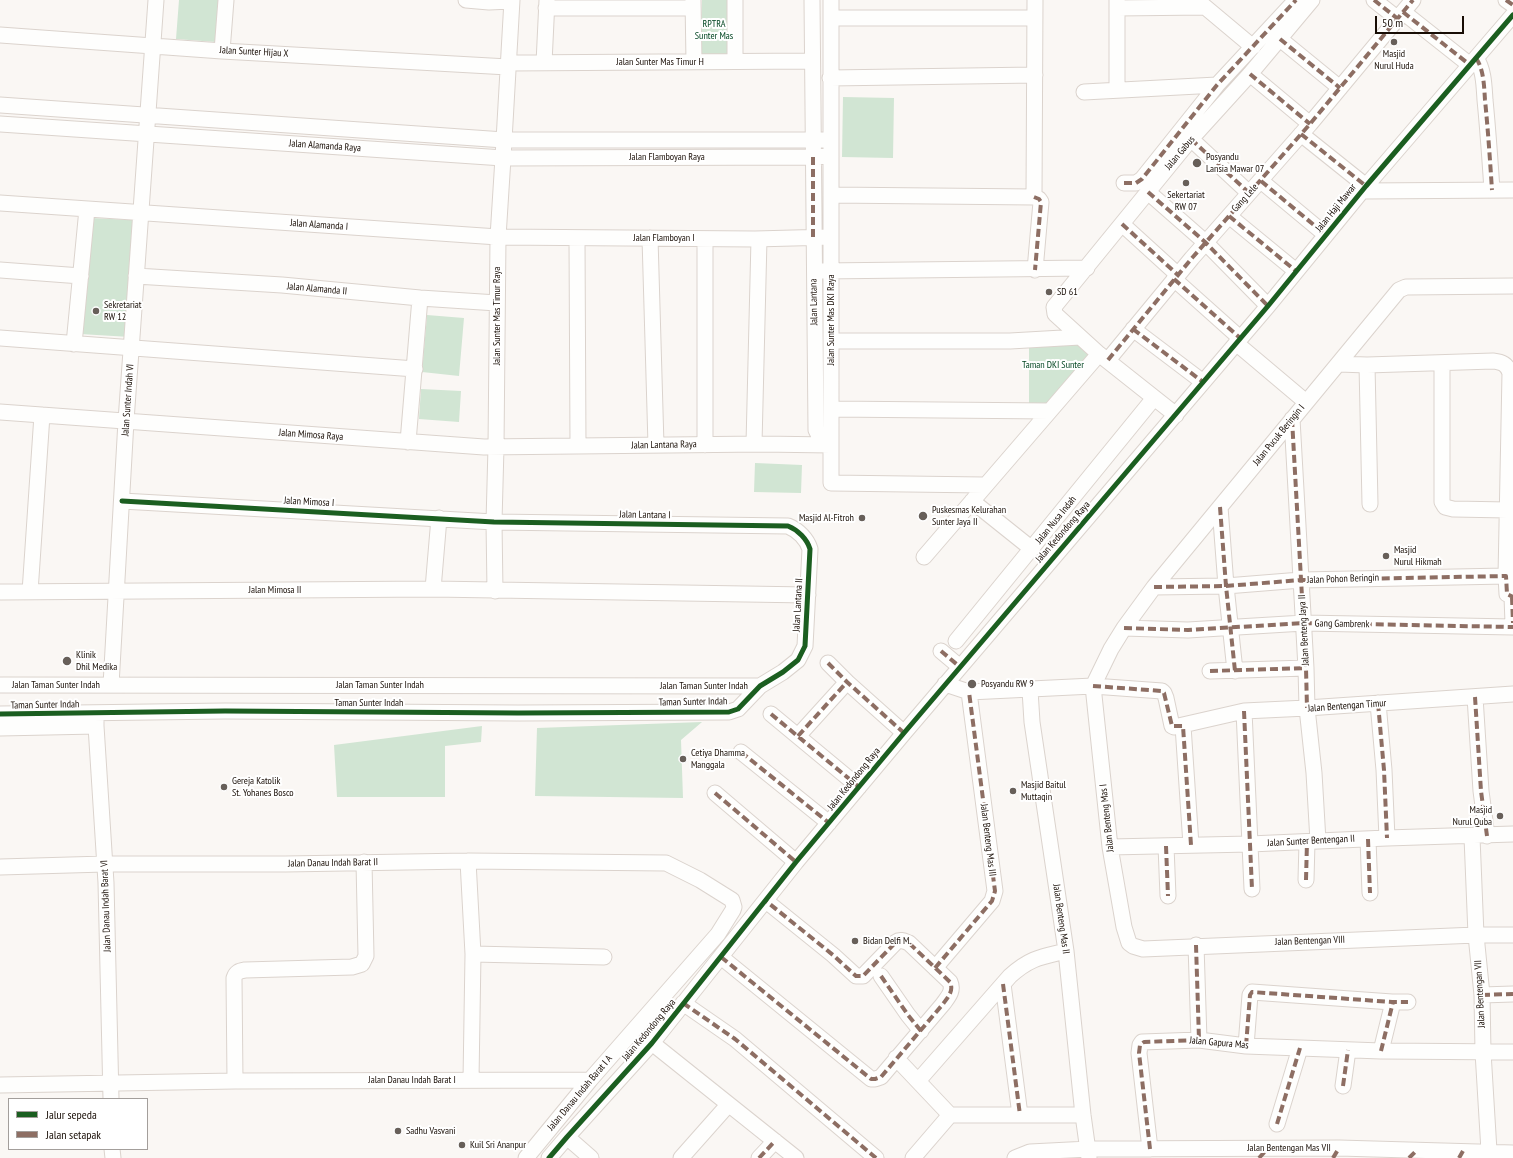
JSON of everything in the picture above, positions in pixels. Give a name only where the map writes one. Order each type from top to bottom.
[{"type":"street","name":"Jalan Sunter Indah VI","points":[[111,685],[126,421],[156,0]]},
{"type":"street","points":[[222,50],[226,0]]},
{"type":"street","points":[[466,0],[489,2],[512,0]]},
{"type":"street","name":"Jalan Sunter Mas Timur Raya","points":[[495,591],[494,522],[498,237],[504,158],[512,0]]},
{"type":"street","points":[[735,0],[735,62]]},
{"type":"street","points":[[812,0],[813,157]]},
{"type":"street","points":[[830,0],[831,156]]},
{"type":"street","points":[[1034,197],[1035,0]]},
{"type":"street","points":[[1124,183],[1136,183],[1142,179],[1217,86],[1296,0]]},
{"type":"street","name":"Jalan Gabus","points":[[1080,337],[1055,314],[1054,307],[1192,139],[1250,74],[1312,0]]},
{"type":"street","points":[[1374,0],[1473,62],[1480,64],[1490,141],[1492,190]]},
{"type":"street","name":"Gang Lele","points":[[924,557],[984,485],[1050,410],[1133,329],[1205,242],[1261,181],[1413,0]]},
{"type":"street","points":[[1506,0],[1513,5]]},
{"type":"street","points":[[1117,90],[1117,4],[1201,3],[1253,47]]},
{"type":"street","points":[[544,63],[547,4],[693,4],[694,62]]},
{"type":"street","name":"Jalan Haji Mawar","points":[[1176,415],[1364,189],[1513,15]]},
{"type":"street","points":[[831,18],[1035,18]]},
{"type":"street","name":"Jalan Sunter Hijau X","points":[[0,35],[152,46],[508,65]]},
{"type":"street","points":[[1280,39],[1340,88]]},
{"type":"street","name":"Jalan Sunter Mas Timur H","points":[[508,65],[544,63],[812,61]]},
{"type":"street","points":[[1250,74],[1364,189],[1513,190]]},
{"type":"street","points":[[830,78],[1035,75]]},
{"type":"street","points":[[1084,92],[1217,86]]},
{"type":"street","name":"Jalan Alamanda Raya","points":[[0,105],[504,140]]},
{"type":"street","name":"Jalan Alamanda Raya","points":[[0,124],[504,158]]},
{"type":"street","points":[[1192,139],[1249,193]]},
{"type":"street","name":"Jalan Flamboyan Raya","points":[[504,140],[830,140]]},
{"type":"street","name":"Jalan Flamboyan Raya","points":[[504,158],[831,156]]},
{"type":"street","name":"Jalan Sunter Mas DKI Raya","points":[[831,156],[831,483],[984,485]]},
{"type":"street","name":"Jalan Lantana","points":[[813,157],[816,430],[818,434],[831,440]]},
{"type":"street","points":[[1261,181],[1326,235]]},
{"type":"street","points":[[1148,192],[1205,242],[1268,306]]},
{"type":"street","points":[[831,195],[1034,197],[1039,199],[1041,202],[1035,270]]},
{"type":"street","name":"Jalan Alamanda I","points":[[0,203],[498,237]]},
{"type":"street","points":[[74,344],[87,209]]},
{"type":"street","points":[[1229,216],[1296,271]]},
{"type":"street","points":[[1122,224],[1238,341],[1306,402]]},
{"type":"street","name":"Jalan Flamboyan I","points":[[498,237],[759,239],[831,237]]},
{"type":"street","points":[[577,238],[578,446]]},
{"type":"street","points":[[650,238],[656,445]]},
{"type":"street","points":[[705,239],[705,445]]},
{"type":"street","points":[[754,444],[759,239]]},
{"type":"street","points":[[814,271],[1035,270],[1087,268]]},
{"type":"street","points":[[0,270],[81,276]]},
{"type":"street","name":"Jalan Alamanda II","points":[[136,276],[282,285],[420,298],[497,303]]},
{"type":"street","name":"Jalan Pucuk Beringin I","points":[[1095,681],[1111,649],[1124,628],[1154,587],[1399,290],[1406,287],[1513,286]]},
{"type":"street","points":[[408,442],[420,298]]},
{"type":"street","points":[[1133,329],[1203,382]]},
{"type":"street","points":[[831,341],[1010,341],[1080,337],[1176,415]]},
{"type":"street","points":[[0,338],[415,368]]},
{"type":"street","points":[[1339,364],[1367,365],[1493,361],[1505,363],[1510,373],[1506,576],[1507,594],[1512,597],[1513,623]]},
{"type":"street","points":[[1442,362],[1442,502],[1445,507],[1453,509],[1508,510]]},
{"type":"street","points":[[1367,365],[1370,504]]},
{"type":"street","name":"Jalan Nusa Indah","points":[[956,641],[1154,398]]},
{"type":"street","points":[[831,409],[1050,410]]},
{"type":"street","name":"Jalan Mimosa Raya","points":[[0,412],[408,442],[496,447]]},
{"type":"street","points":[[30,592],[42,415]]},
{"type":"street","name":"Jalan Kedondong Raya","points":[[549,1158],[652,1043],[796,862],[945,684],[1176,415]]},
{"type":"street","name":"Jalan Benteng Jaya II","points":[[1292,419],[1304,623],[1307,708],[1314,772],[1313,842],[1306,880]]},
{"type":"street","name":"Jalan Lantana Raya","points":[[496,447],[754,444],[831,440]]},
{"type":"street","points":[[972,500],[1032,549]]},
{"type":"street","name":"Jalan Mimosa I","points":[[122,501],[494,522]]},
{"type":"street","points":[[1220,508],[1235,671]]},
{"type":"street","points":[[433,589],[439,518]]},
{"type":"street","name":"Jalan Lantana I","points":[[494,522],[788,526],[795,529]]},
{"type":"street","name":"Jalan Lantana II","points":[[777,675],[798,660],[805,646],[810,549],[808,543],[795,529]]},
{"type":"street","name":"Jalan Pohon Beringin","points":[[1154,587],[1226,586],[1301,580],[1506,576]]},
{"type":"street","name":"Jalan Mimosa II","points":[[0,592],[433,589],[495,591]]},
{"type":"street","name":"Jalan Lantana II","points":[[495,591],[808,595]]},
{"type":"street","name":"Gang Gambrenk","points":[[1124,628],[1188,630],[1304,623],[1513,626]]},
{"type":"street","points":[[941,651],[960,667]]},
{"type":"street","points":[[828,663],[904,733]]},
{"type":"street","points":[[1210,671],[1306,668]]},
{"type":"street","name":"Jalan Taman Sunter Indah","points":[[738,709],[760,686],[777,675]]},
{"type":"street","points":[[945,684],[969,692],[1030,690],[1095,681],[1162,691],[1166,698],[1172,726],[1183,726],[1191,845]]},
{"type":"street","name":"Jalan Benteng Mas I","points":[[1095,681],[1110,848],[1124,926],[1130,943],[1133,946],[1143,948]]},
{"type":"street","points":[[798,736],[847,682]]},
{"type":"street","name":"Jalan Taman Sunter Indah","points":[[0,685],[760,686]]},
{"type":"street","name":"Jalan Benteng Mas II","points":[[1030,690],[1032,722],[1066,951],[1083,1115],[1089,1154]]},
{"type":"street","name":"Jalan Benteng Mas III","points":[[935,968],[992,901],[995,891],[969,692]]},
{"type":"street","name":"Jalan Bentengan Timur","points":[[1183,726],[1244,711],[1513,694]]},
{"type":"street","points":[[1474,697],[1481,791],[1487,836]]},
{"type":"street","points":[[1378,703],[1384,770],[1387,838]]},
{"type":"street","name":"Taman Sunter Indah","points":[[0,714],[96,719],[225,711],[518,713],[729,712],[738,709]]},
{"type":"street","points":[[1244,711],[1252,889]]},
{"type":"street","points":[[771,714],[859,787]]},
{"type":"street","points":[[0,728],[96,719]]},
{"type":"street","name":"Jalan Danau Indah Barat VI","points":[[96,719],[105,864],[111,1098]]},
{"type":"street","points":[[741,752],[829,824]]},
{"type":"street","points":[[715,793],[796,862]]},
{"type":"street","name":"Jalan Sunter Bentengan II","points":[[1110,848],[1313,842],[1387,838],[1472,837],[1513,834]]},
{"type":"street","name":"Jalan Bentengan VII","points":[[1472,837],[1476,935],[1482,995],[1483,1052],[1489,1151]]},
{"type":"street","points":[[1368,839],[1370,893]]},
{"type":"street","points":[[1166,846],[1168,896]]},
{"type":"street","points":[[468,861],[473,954],[471,1080]]},
{"type":"street","name":"Jalan Danau Indah Barat II","points":[[0,867],[105,864],[284,864],[468,861],[666,863]]},
{"type":"street","points":[[235,1081],[234,978],[236,974],[239,971],[245,970],[352,967],[362,964],[366,956],[364,862]]},
{"type":"street","name":"Jalan Danau Indah Barat I A","points":[[526,1158],[590,1080],[718,934],[733,910],[734,907],[732,900],[700,880],[666,863]]},
{"type":"street","points":[[720,957],[871,1079],[881,1077],[943,1004],[951,992],[952,987],[950,982],[909,943],[898,940],[867,974],[863,976],[856,976],[833,955],[766,901]]},
{"type":"street","name":"Jalan Bentengan VIII","points":[[1143,948],[1476,935],[1513,935]]},
{"type":"street","points":[[1196,946],[1199,1040]]},
{"type":"street","points":[[918,1081],[1003,984],[1021,966],[1035,958],[1066,951]]},
{"type":"street","points":[[473,954],[604,957]]},
{"type":"street","points":[[881,976],[908,1015],[921,1030]]},
{"type":"street","points":[[1003,984],[1020,1115]]},
{"type":"street","points":[[1246,1046],[1250,995],[1252,992],[1400,1002],[1381,1051]]},
{"type":"street","points":[[1482,995],[1513,994]]},
{"type":"street","points":[[683,1003],[735,1039],[876,1158]]},
{"type":"street","name":"Jalan Gapura Mas","points":[[1150,1150],[1139,1053],[1140,1045],[1144,1042],[1199,1040],[1246,1046],[1348,1050],[1513,1052]]},
{"type":"street","points":[[652,1043],[796,1158]]},
{"type":"street","points":[[1277,1124],[1300,1048]]},
{"type":"street","points":[[1343,1086],[1348,1050]]},
{"type":"street","points":[[896,1058],[950,1115],[1083,1115]]},
{"type":"street","name":"Jalan Danau Indah Barat I","points":[[0,1085],[235,1081],[590,1080]]},
{"type":"street","points":[[681,1158],[728,1104]]},
{"type":"street","points":[[913,1158],[950,1115]]},
{"type":"street","points":[[567,1137],[591,1158]]},
{"type":"street","points":[[759,1158],[775,1141]]},
{"type":"street","name":"Jalan Bentengan Mas VII","points":[[1015,1158],[1030,1152],[1089,1154],[1150,1150],[1263,1153],[1413,1154],[1461,1154],[1489,1151],[1513,1152]]},
{"type":"green space","points":[[179,0],[219,0],[216,42],[176,39]]},
{"type":"green space","name":"RPTRA Sunter Mas","points":[[702,0],[729,0],[727,60],[700,59]]},
{"type":"green space","points":[[843,97],[894,98],[893,158],[842,157]]},
{"type":"green space","points":[[91,218],[133,220],[130,337],[80,334]]},
{"type":"green space","points":[[427,315],[464,318],[459,376],[422,372]]},
{"type":"green space","name":"Taman DKI Sunter","points":[[1078,341],[1095,354],[1048,407],[1029,405],[1029,342]]},
{"type":"green space","points":[[421,389],[461,391],[459,422],[419,419]]},
{"type":"green space","points":[[755,463],[802,465],[801,493],[754,492]]},
{"type":"green space","points":[[702,722],[681,740],[683,798],[535,796],[537,728]]},
{"type":"green space","points":[[482,726],[481,742],[445,746],[445,797],[337,797],[334,745]]},
{"type":"marked path","points":[[1124,183],[1136,183],[1142,179],[1217,85],[1296,0]]},
{"type":"marked path","points":[[1374,0],[1398,19]]},
{"type":"marked path","points":[[1108,360],[1192,258],[1310,124],[1413,0]]},
{"type":"marked path","points":[[1506,0],[1513,5]]},
{"type":"marked path","points":[[1403,12],[1470,65]]},
{"type":"marked path","points":[[1280,39],[1340,88]]},
{"type":"marked path","points":[[1476,58],[1481,68],[1484,84],[1492,190]]},
{"type":"marked path","points":[[1250,74],[1310,124]]},
{"type":"marked path","points":[[1301,134],[1366,186]]},
{"type":"marked path","points":[[1191,139],[1249,193]]},
{"type":"marked path","points":[[813,157],[813,237]]},
{"type":"marked path","points":[[1261,181],[1326,235]]},
{"type":"marked path","points":[[1148,192],[1205,242],[1268,306]]},
{"type":"marked path","points":[[1034,197],[1039,199],[1041,202],[1035,270]]},
{"type":"marked path","points":[[1229,216],[1296,271]]},
{"type":"marked path","points":[[1122,224],[1178,275]]},
{"type":"marked path","points":[[1174,279],[1240,338]]},
{"type":"marked path","points":[[1133,329],[1203,382]]},
{"type":"marked path","points":[[1292,419],[1307,708]]},
{"type":"marked path","points":[[1220,507],[1226,586],[1235,671]]},
{"type":"marked path","points":[[1154,587],[1226,586],[1301,580],[1506,576],[1507,594],[1513,597]]},
{"type":"marked path","points":[[1512,597],[1513,623]]},
{"type":"marked path","points":[[1124,628],[1188,630],[1304,623],[1513,627]]},
{"type":"marked path","points":[[941,651],[960,667]]},
{"type":"marked path","points":[[828,663],[904,733]]},
{"type":"marked path","points":[[1210,671],[1306,668]]},
{"type":"marked path","points":[[798,736],[847,682]]},
{"type":"marked path","points":[[1093,686],[1162,691],[1164,693],[1172,726],[1183,726],[1191,845]]},
{"type":"marked path","points":[[935,968],[992,901],[995,891],[969,692]]},
{"type":"marked path","points":[[1475,697],[1481,791],[1487,836]]},
{"type":"marked path","points":[[1378,703],[1384,770],[1387,838]]},
{"type":"marked path","points":[[1244,711],[1252,889]]},
{"type":"marked path","points":[[771,714],[859,787]]},
{"type":"marked path","points":[[741,752],[829,823]]},
{"type":"marked path","points":[[715,793],[796,862]]},
{"type":"marked path","points":[[1368,839],[1370,893]]},
{"type":"marked path","points":[[1306,880],[1307,842]]},
{"type":"marked path","points":[[1166,846],[1168,896]]},
{"type":"marked path","points":[[721,957],[871,1079],[881,1077],[950,994],[950,982],[909,943],[901,940],[896,942],[863,976],[856,976],[833,955],[766,901]]},
{"type":"marked path","points":[[1150,1149],[1139,1053],[1140,1045],[1144,1042],[1199,1040],[1196,945]]},
{"type":"marked path","points":[[881,976],[921,1031]]},
{"type":"marked path","points":[[1003,984],[1020,1115]]},
{"type":"marked path","points":[[1246,1046],[1250,995],[1252,992],[1408,1002]]},
{"type":"marked path","points":[[1482,995],[1513,994]]},
{"type":"marked path","points":[[1381,1051],[1393,1002]]},
{"type":"marked path","points":[[683,1003],[735,1039],[876,1158]]},
{"type":"marked path","points":[[1277,1124],[1300,1048]]},
{"type":"marked path","points":[[1343,1086],[1348,1050]]},
{"type":"marked path","points":[[759,1158],[775,1141]]},
{"type":"marked path","points":[[1259,1158],[1268,1148]]},
{"type":"marked path","points":[[1333,1158],[1339,1148]]},
{"type":"marked path","points":[[1409,1158],[1417,1150]]},
{"type":"marked path","points":[[1459,1158],[1463,1151]]},
{"type":"cycle path","points":[[549,1158],[652,1043],[796,862],[904,733],[1268,306],[1366,186],[1513,15]]},
{"type":"cycle path","points":[[0,714],[225,711],[518,713],[729,712],[738,709],[760,686],[783,672],[798,660],[805,646],[810,549],[802,535],[788,526],[494,522],[122,501]]},
{"type":"place","name":"Masjid Nurul Huda","points":[[1394,42]]},
{"type":"place","name":"Posyandu Lansia Mawar 07","points":[[1197,163]]},
{"type":"place","name":"Sekertariat RW 07","points":[[1186,183]]},
{"type":"place","name":"SD 61","points":[[1049,292]]},
{"type":"place","name":"Sekretariat RW 12","points":[[96,311]]},
{"type":"place","name":"Puskesmas Kelurahan Sunter Jaya II","points":[[923,516]]},
{"type":"place","name":"Masjid Al-Fitroh","points":[[862,518]]},
{"type":"place","name":"Masjid Nurul Hikmah","points":[[1386,556]]},
{"type":"place","name":"Klinik Dhil Medika","points":[[67,661]]},
{"type":"place","name":"Posyandu RW 9","points":[[972,684]]},
{"type":"place","name":"Cetiya Dhamma Manggala","points":[[683,759]]},
{"type":"place","name":"Gereja Katolik St. Yohanes Bosco","points":[[224,787]]},
{"type":"place","name":"Masjid Baitul Muttaqin","points":[[1013,791]]},
{"type":"place","name":"Masjid Nurul Quba","points":[[1500,816]]},
{"type":"place","name":"Bidan Delfi M.","points":[[855,941]]},
{"type":"place","name":"Sadhu Vasvani","points":[[398,1131]]},
{"type":"place","name":"Kuil Sri Ananpur","points":[[462,1145]]}]
